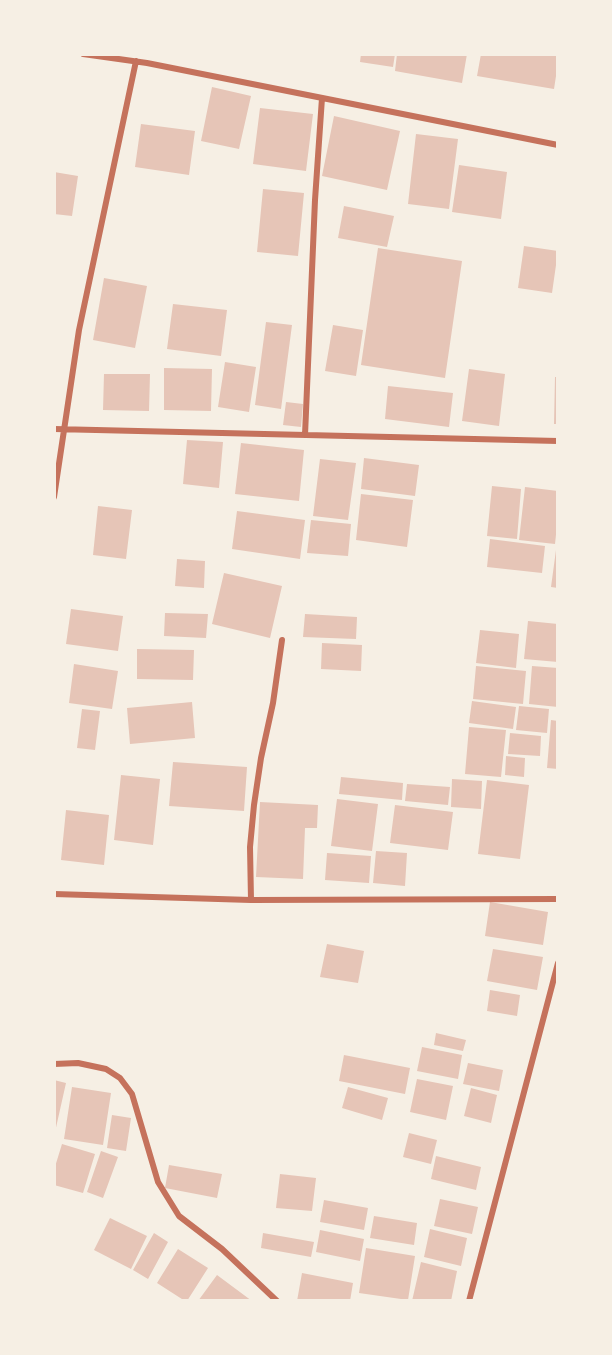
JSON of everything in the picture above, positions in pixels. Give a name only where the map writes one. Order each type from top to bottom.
[{"type":"street","points":[[83,54],[135,61],[558,145]]},
{"type":"street","points":[[54,497],[79,330],[135,61]]},
{"type":"street","points":[[305,435],[315,200],[322,98]]},
{"type":"street","points":[[54,429],[558,441]]},
{"type":"street","points":[[251,900],[250,847],[254,805],[282,640]]},
{"type":"street","points":[[54,894],[251,900],[558,898]]},
{"type":"street","points":[[469,1301],[558,963]]},
{"type":"street","points":[[54,1064],[78,1063],[106,1069],[120,1078],[132,1094],[158,1182],[179,1216],[222,1250],[277,1301]]},
{"type":"building","points":[[361,54],[395,54],[393,67],[360,62]]},
{"type":"building","points":[[397,54],[467,54],[462,83],[395,71]]},
{"type":"building","points":[[481,54],[558,54],[554,89],[477,76]]},
{"type":"building","points":[[212,87],[251,96],[239,149],[201,141]]},
{"type":"building","points":[[260,108],[313,114],[306,171],[253,164]]},
{"type":"building","points":[[334,116],[400,131],[387,190],[322,176]]},
{"type":"building","points":[[141,124],[195,131],[189,175],[135,167]]},
{"type":"building","points":[[416,134],[458,139],[449,209],[408,204]]},
{"type":"building","points":[[459,165],[507,172],[501,219],[452,212]]},
{"type":"building","points":[[54,172],[78,176],[72,216],[54,214]]},
{"type":"building","points":[[263,189],[304,193],[298,256],[257,252]]},
{"type":"building","points":[[344,206],[394,216],[387,247],[338,238]]},
{"type":"building","points":[[524,246],[558,251],[552,293],[518,288]]},
{"type":"building","points":[[378,248],[462,261],[445,378],[361,365]]},
{"type":"building","points":[[104,278],[147,286],[135,348],[93,340]]},
{"type":"building","points":[[173,304],[227,310],[221,356],[167,349]]},
{"type":"building","points":[[266,322],[292,325],[281,409],[255,405]]},
{"type":"building","points":[[333,325],[363,330],[356,376],[325,371]]},
{"type":"building","points":[[225,362],[256,367],[249,412],[218,407]]},
{"type":"building","points":[[164,368],[212,369],[211,411],[164,410]]},
{"type":"building","points":[[469,369],[505,374],[499,426],[462,421]]},
{"type":"building","points":[[104,374],[150,374],[149,411],[103,410]]},
{"type":"building","points":[[555,377],[558,377],[558,424],[554,424]]},
{"type":"building","points":[[388,386],[453,393],[449,427],[385,419]]},
{"type":"building","points":[[286,402],[303,404],[301,427],[283,425]]},
{"type":"building","points":[[187,440],[223,442],[219,488],[183,484]]},
{"type":"building","points":[[241,443],[304,450],[299,501],[235,494]]},
{"type":"building","points":[[364,458],[419,465],[415,496],[361,489]]},
{"type":"building","points":[[320,459],[356,463],[348,520],[313,516]]},
{"type":"building","points":[[492,486],[521,489],[517,539],[487,536]]},
{"type":"building","points":[[525,487],[558,491],[555,544],[519,540]]},
{"type":"building","points":[[361,494],[413,500],[407,547],[356,540]]},
{"type":"building","points":[[98,506],[132,510],[126,559],[93,555]]},
{"type":"building","points":[[237,511],[305,520],[300,559],[232,549]]},
{"type":"building","points":[[311,520],[351,524],[348,556],[307,553]]},
{"type":"building","points":[[490,539],[545,546],[542,573],[487,567]]},
{"type":"building","points":[[556,550],[558,550],[558,588],[551,587]]},
{"type":"building","points":[[177,559],[205,561],[204,588],[175,586]]},
{"type":"building","points":[[224,573],[282,586],[270,638],[212,624]]},
{"type":"building","points":[[71,609],[123,616],[118,651],[66,644]]},
{"type":"building","points":[[165,613],[208,614],[206,638],[164,636]]},
{"type":"building","points":[[305,614],[357,617],[356,639],[303,637]]},
{"type":"building","points":[[528,621],[558,624],[558,662],[524,659]]},
{"type":"building","points":[[480,630],[519,634],[516,668],[476,663]]},
{"type":"building","points":[[322,643],[362,645],[361,671],[321,669]]},
{"type":"building","points":[[137,649],[194,650],[193,680],[137,679]]},
{"type":"building","points":[[74,664],[118,671],[112,709],[69,703]]},
{"type":"building","points":[[476,666],[526,671],[523,704],[473,699]]},
{"type":"building","points":[[532,666],[558,668],[558,707],[529,704]]},
{"type":"building","points":[[472,701],[516,707],[513,729],[469,723]]},
{"type":"building","points":[[192,702],[195,738],[130,744],[127,708]]},
{"type":"building","points":[[519,706],[549,709],[547,733],[516,730]]},
{"type":"building","points":[[82,709],[100,711],[95,750],[77,748]]},
{"type":"building","points":[[551,720],[558,721],[558,769],[547,768]]},
{"type":"building","points":[[469,727],[506,730],[501,777],[465,774]]},
{"type":"building","points":[[510,733],[541,736],[540,756],[508,754]]},
{"type":"building","points":[[506,756],[525,758],[524,777],[505,775]]},
{"type":"building","points":[[173,762],[247,767],[244,811],[169,806]]},
{"type":"building","points":[[121,775],[160,779],[153,845],[114,840]]},
{"type":"building","points":[[341,777],[403,783],[402,800],[339,794]]},
{"type":"building","points":[[452,779],[482,781],[481,809],[451,807]]},
{"type":"building","points":[[487,780],[529,785],[520,859],[478,854]]},
{"type":"building","points":[[407,784],[450,787],[448,805],[405,801]]},
{"type":"building","points":[[337,799],[378,804],[372,851],[331,846]]},
{"type":"building","points":[[260,802],[318,805],[317,828],[305,828],[303,879],[256,877]]},
{"type":"building","points":[[395,805],[453,812],[448,850],[390,843]]},
{"type":"building","points":[[66,810],[109,815],[104,865],[61,860]]},
{"type":"building","points":[[376,851],[407,853],[405,886],[373,883]]},
{"type":"building","points":[[327,853],[371,856],[369,883],[325,880]]},
{"type":"building","points":[[490,902],[548,912],[543,945],[485,936]]},
{"type":"building","points":[[327,944],[364,951],[358,983],[320,977]]},
{"type":"building","points":[[493,949],[543,957],[537,990],[487,981]]},
{"type":"building","points":[[490,990],[520,995],[517,1016],[487,1011]]},
{"type":"building","points":[[436,1033],[466,1040],[463,1051],[434,1045]]},
{"type":"building","points":[[422,1047],[462,1055],[458,1079],[417,1071]]},
{"type":"building","points":[[344,1055],[410,1068],[405,1094],[339,1081]]},
{"type":"building","points":[[468,1063],[503,1070],[499,1091],[463,1084]]},
{"type":"building","points":[[417,1079],[453,1086],[446,1120],[410,1112]]},
{"type":"building","points":[[54,1080],[66,1083],[55,1132],[54,1132]]},
{"type":"building","points":[[72,1087],[111,1093],[103,1145],[64,1139]]},
{"type":"building","points":[[348,1087],[388,1098],[382,1120],[342,1108]]},
{"type":"building","points":[[471,1088],[497,1095],[491,1123],[464,1116]]},
{"type":"building","points":[[112,1115],[131,1118],[126,1151],[107,1148]]},
{"type":"building","points":[[409,1133],[437,1140],[431,1164],[403,1157]]},
{"type":"building","points":[[62,1144],[95,1154],[83,1193],[54,1185],[54,1170]]},
{"type":"building","points":[[101,1151],[118,1157],[103,1198],[87,1192]]},
{"type":"building","points":[[436,1156],[481,1167],[476,1190],[431,1179]]},
{"type":"building","points":[[169,1165],[222,1174],[217,1198],[165,1188]]},
{"type":"building","points":[[280,1174],[316,1178],[312,1211],[276,1208]]},
{"type":"building","points":[[440,1199],[478,1207],[472,1234],[434,1226]]},
{"type":"building","points":[[324,1200],[368,1208],[364,1230],[320,1222]]},
{"type":"building","points":[[374,1216],[417,1223],[414,1245],[370,1238]]},
{"type":"building","points":[[110,1218],[147,1236],[131,1269],[94,1250]]},
{"type":"building","points":[[430,1229],[467,1238],[461,1266],[424,1257]]},
{"type":"building","points":[[320,1230],[364,1239],[360,1261],[316,1252]]},
{"type":"building","points":[[154,1233],[168,1242],[148,1279],[133,1270]]},
{"type":"building","points":[[263,1233],[314,1242],[311,1257],[261,1248]]},
{"type":"building","points":[[366,1248],[415,1256],[408,1300],[359,1293]]},
{"type":"building","points":[[178,1249],[208,1268],[187,1301],[157,1283]]},
{"type":"building","points":[[421,1262],[457,1271],[451,1301],[412,1301]]},
{"type":"building","points":[[302,1273],[353,1283],[350,1301],[297,1301]]},
{"type":"building","points":[[217,1275],[252,1301],[198,1301]]}]
